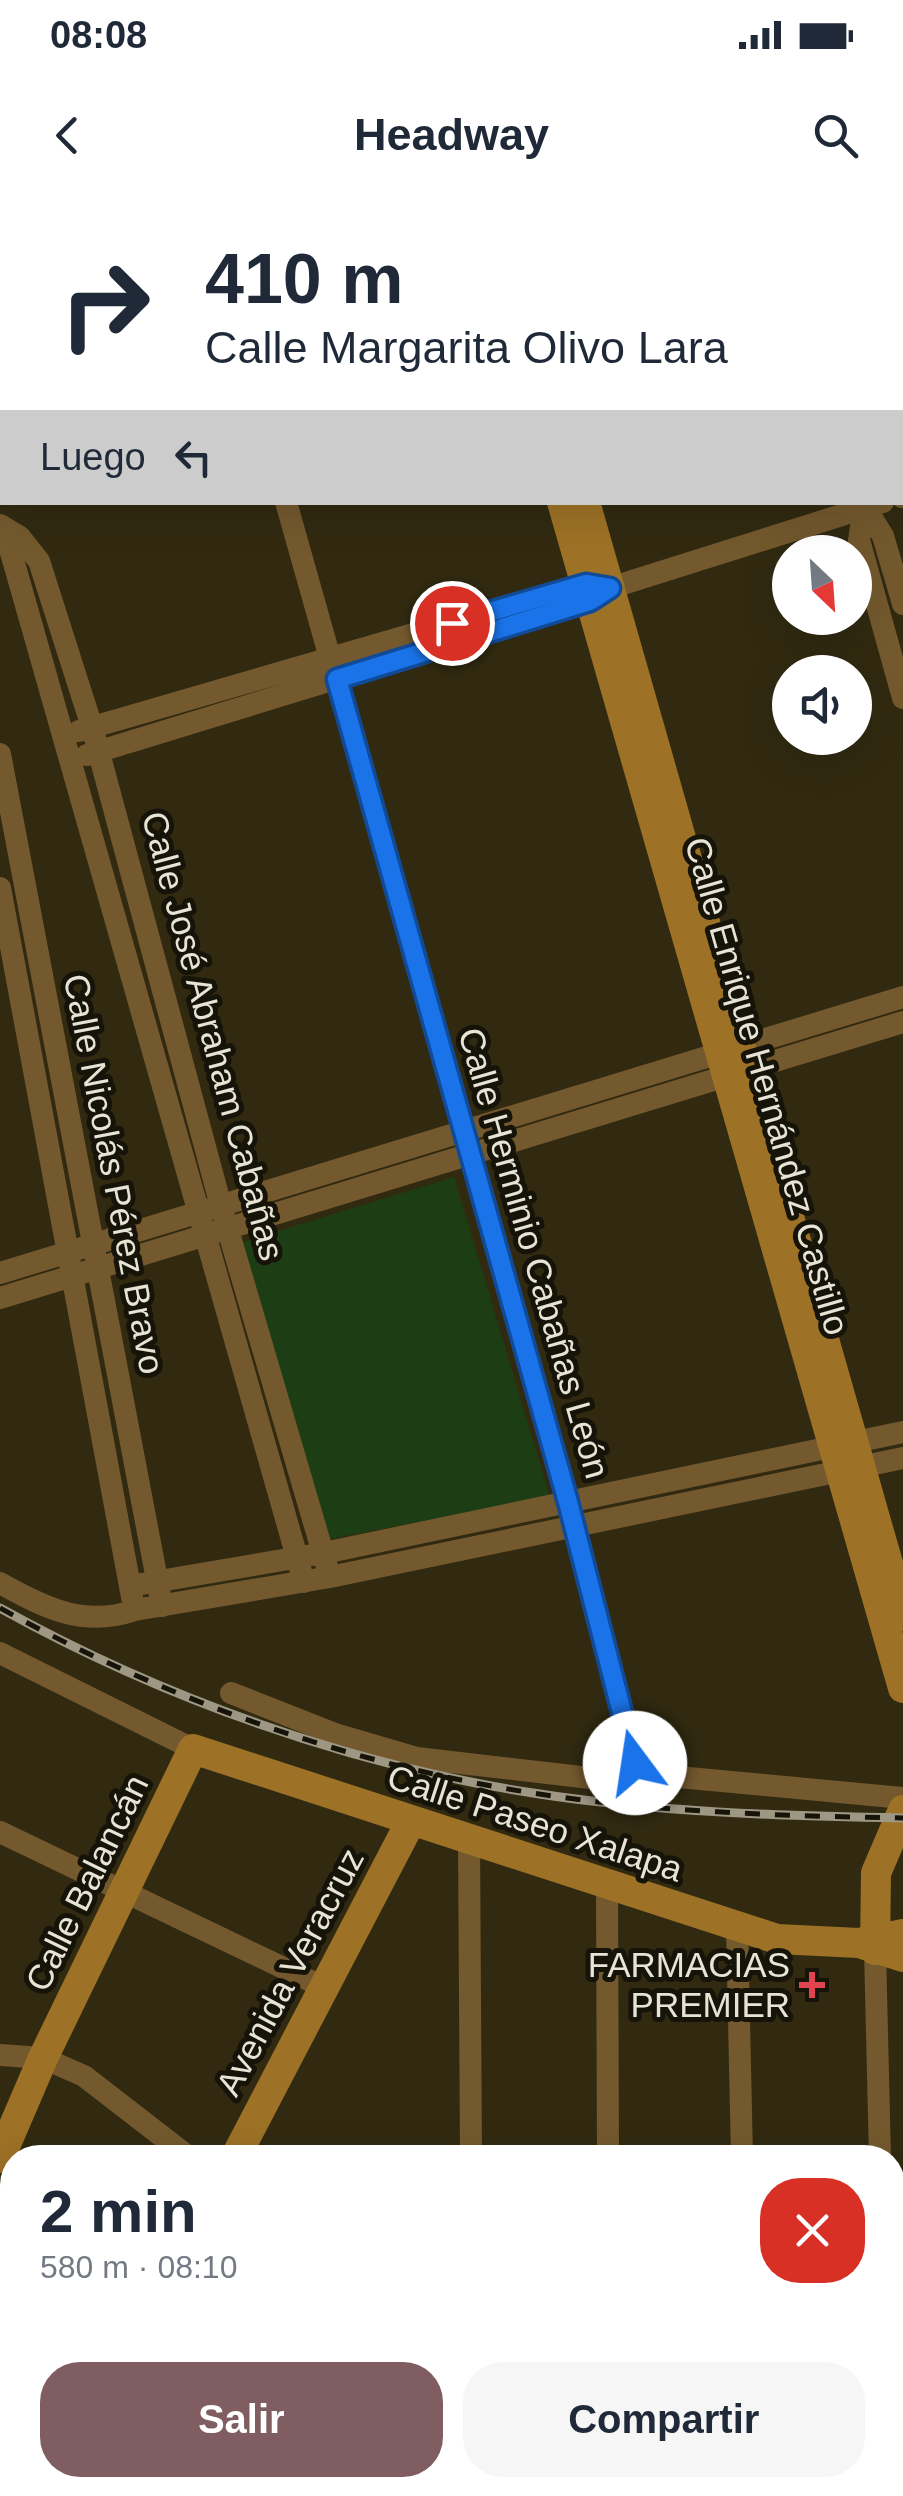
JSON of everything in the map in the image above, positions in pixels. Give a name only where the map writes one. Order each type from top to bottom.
[{"type":"main road","name":"Calle Enrique Hernández Castillo","points":[[563,505],[595,591],[734,1060],[846,1457],[903,1688]]},
{"type":"main road","name":"Calle Enrique Hernández Castillo","points":[[585,505],[595,591]]},
{"type":"main road","name":"Calle Enrique Hernández Castillo","points":[[846,1457],[903,1616]]},
{"type":"main road","name":"Calle Paseo Xalapa","points":[[193,1750],[737,1928],[795,1942],[883,1944]]},
{"type":"main road","name":"Calle Balancán","points":[[6,2145],[43,2058],[193,1750]]},
{"type":"main road","points":[[883,1944],[876,1873],[903,1810]]},
{"type":"main road","name":"Avenida Veracruz","points":[[242,2145],[411,1821]]},
{"type":"street","name":"Calle Herminio Cabañas León","points":[[287,505],[568,1502],[635,1763]]},
{"type":"street","points":[[72,760],[334,669],[867,505]]},
{"type":"street","points":[[870,505],[903,604]]},
{"type":"street","points":[[870,505],[858,540],[901,684]]},
{"type":"street","name":"Calle José Abraham Cabañas","points":[[2,526],[20,536],[38,561],[92,727],[222,1206],[330,1577]]},
{"type":"street","name":"Calle José Abraham Cabañas","points":[[2,526],[65,735],[197,1214],[304,1582]]},
{"type":"street","points":[[65,735],[334,669]]},
{"type":"street","name":"Calle Nicolás Pérez Bravo","points":[[0,754],[162,1606]]},
{"type":"street","name":"Calle Nicolás Pérez Bravo","points":[[0,888],[134,1610]]},
{"type":"street","points":[[0,1298],[229,1230],[467,1143],[734,1060],[903,997]]},
{"type":"street","points":[[734,1060],[903,1022]]},
{"type":"street","points":[[0,1273],[222,1206],[467,1143]]},
{"type":"street","points":[[0,1583],[91,1620],[574,1528],[846,1457],[903,1432]]},
{"type":"street","points":[[130,1586],[297,1558],[568,1502],[846,1457],[903,1458]]},
{"type":"street","points":[[0,1652],[193,1750]]},
{"type":"street","points":[[230,1692],[334,1734],[417,1758],[616,1781],[635,1763],[657,1775],[903,1798]]},
{"type":"street","points":[[0,1832],[127,1889],[323,1987]]},
{"type":"street","points":[[469,1838],[470,2145]]},
{"type":"street","points":[[607,1886],[608,2145]]},
{"type":"street","points":[[737,1928],[742,2145]]},
{"type":"street","points":[[880,2145],[883,1944]]},
{"type":"street","points":[[0,2055],[43,2058],[84,2076],[173,2145]]},
{"type":"green space","points":[[454,1177],[550,1497],[329,1539],[243,1242]]},
{"type":"railway","points":[[0,1608],[62,1641],[192,1699],[259,1724],[395,1765],[464,1781],[625,1805],[903,1818]]},
{"type":"place","name":"FARMACIAS PREMIER","points":[[812,1985]]},
{"type":"route","points":[[452,623],[586,584],[610,588],[590,601],[337,679],[568,1502],[635,1763]]}]
